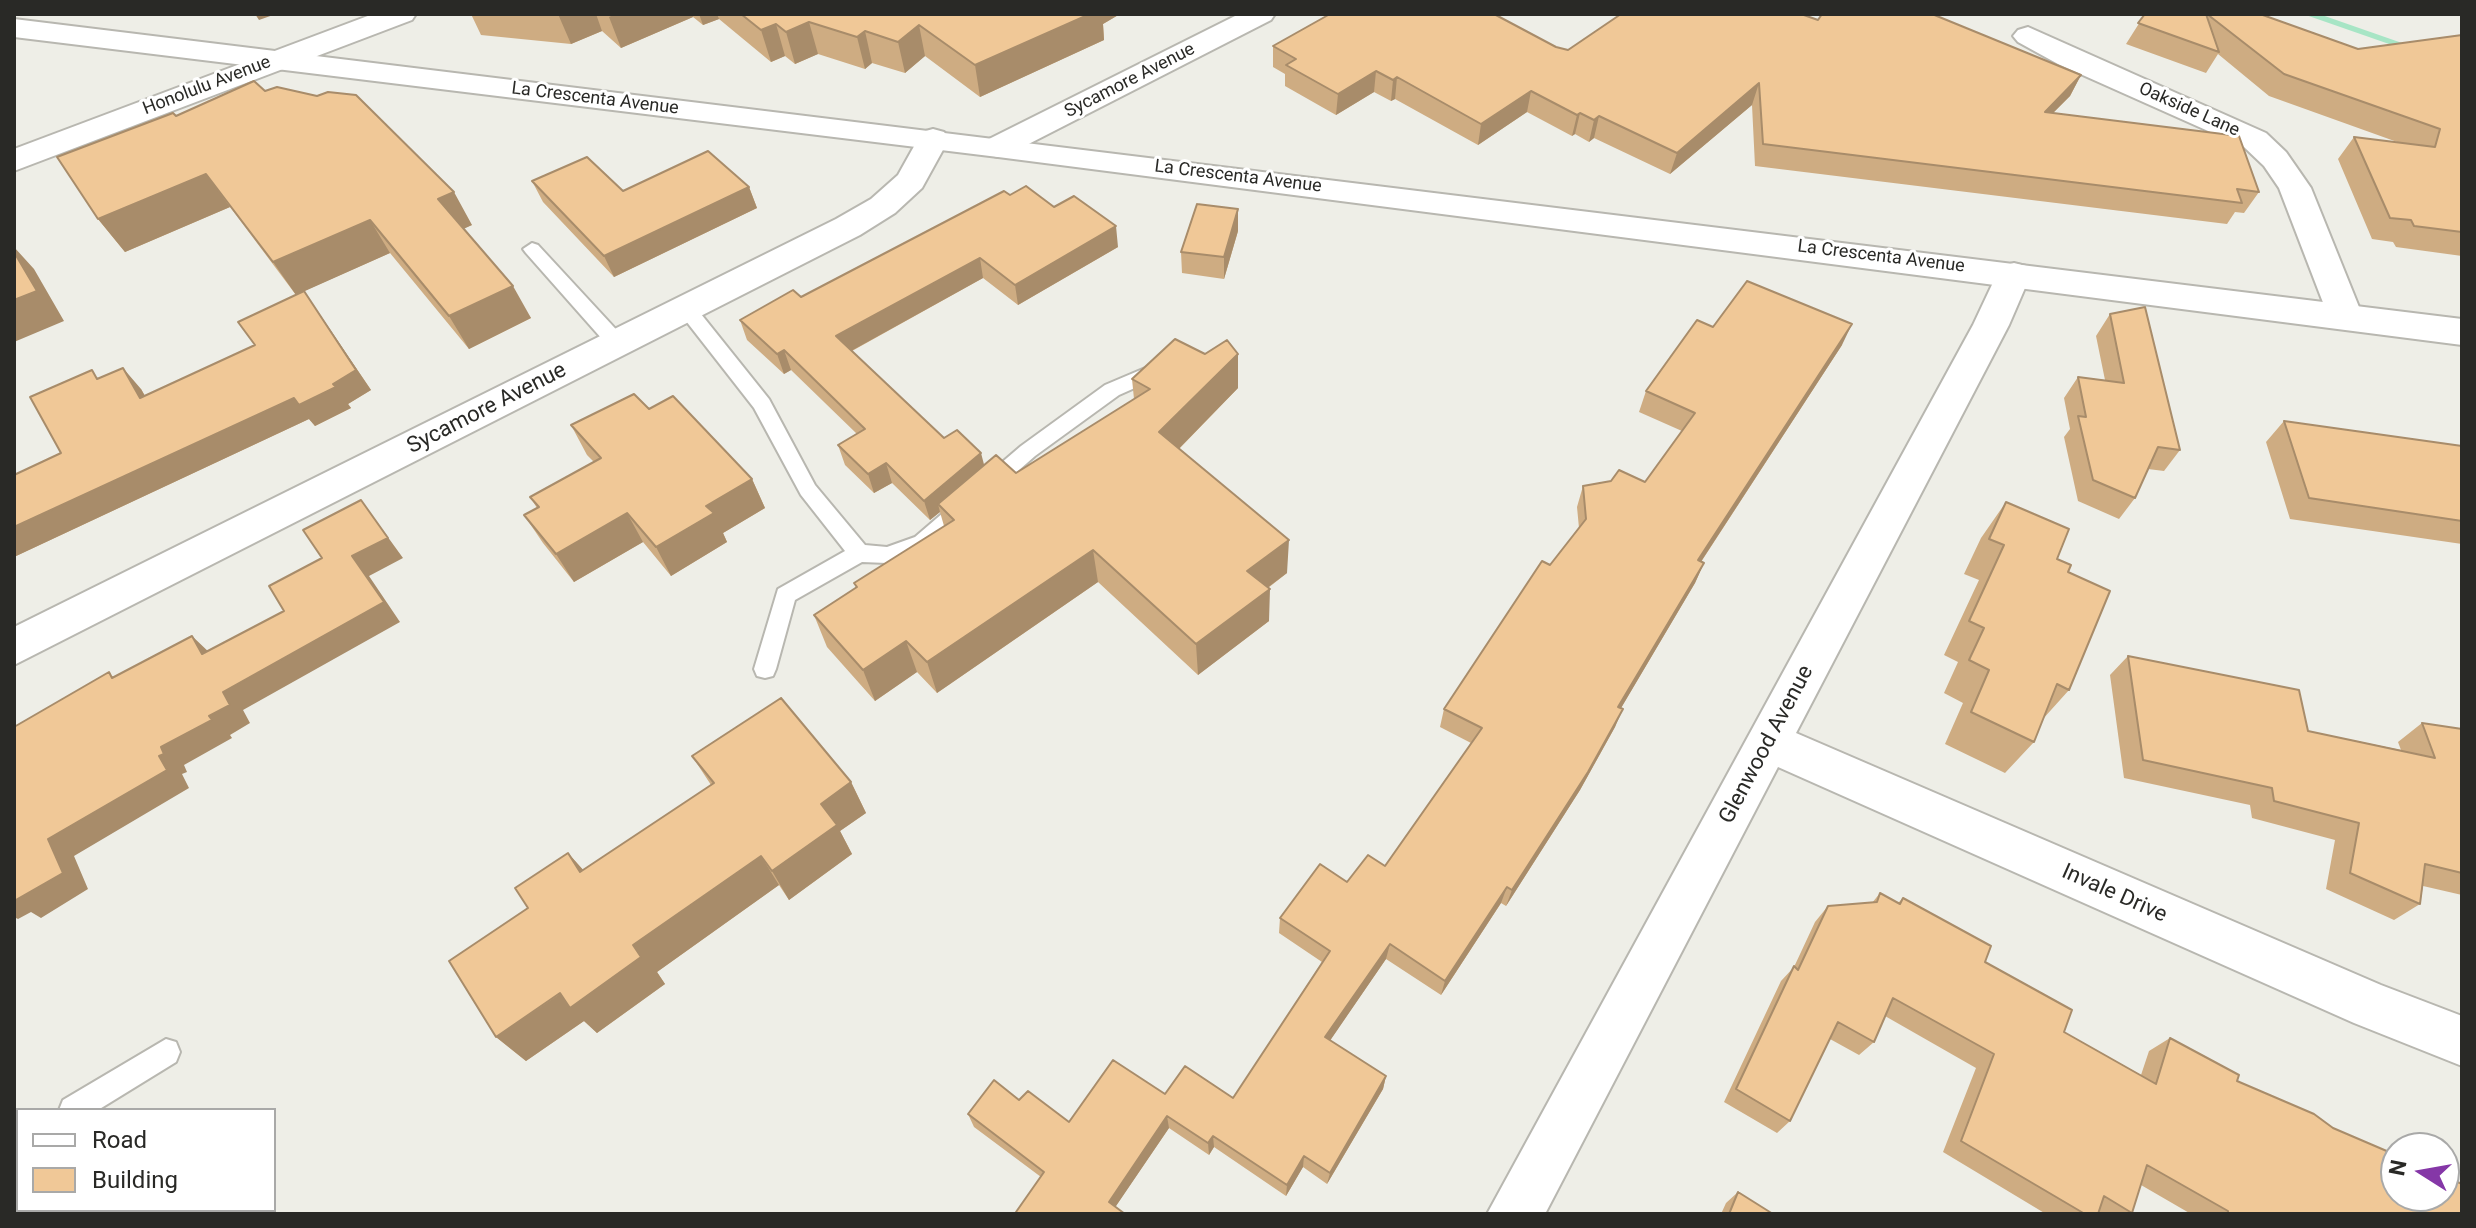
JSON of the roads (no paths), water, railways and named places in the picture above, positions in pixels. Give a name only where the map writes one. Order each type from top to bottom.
[{"type":"main road","name":"Honolulu Avenue","points":[[14,161],[401,14]]},
{"type":"main road","name":"La Crescenta Avenue","points":[[14,28],[998,147],[2462,332]]},
{"type":"street","name":"Sycamore Avenue","points":[[998,147],[1261,14]]},
{"type":"street","name":"Oakside Lane","points":[[2028,36],[2069,58],[2255,140],[2275,159],[2295,188],[2345,317]]},
{"type":"street","name":"Sycamore Avenue","points":[[14,647],[883,206],[911,181],[933,139]]},
{"type":"street","name":"Glenwood Avenue","points":[[1515,1214],[1991,325],[2014,274]]},
{"type":"street","name":"Invale Drive","points":[[1768,742],[2372,1006],[2462,1041]]},
{"type":"lane","points":[[532,249],[617,343]]},
{"type":"lane","points":[[686,308],[762,404],[808,490],[859,553]]},
{"type":"lane","points":[[765,669],[786,595],[859,553],[887,555],[922,543],[1028,451],[1112,390],[1181,360]]},
{"type":"lane","points":[[76,1108],[166,1052]]},
{"type":"waterway","points":[[2308,14],[2416,50]]}]
